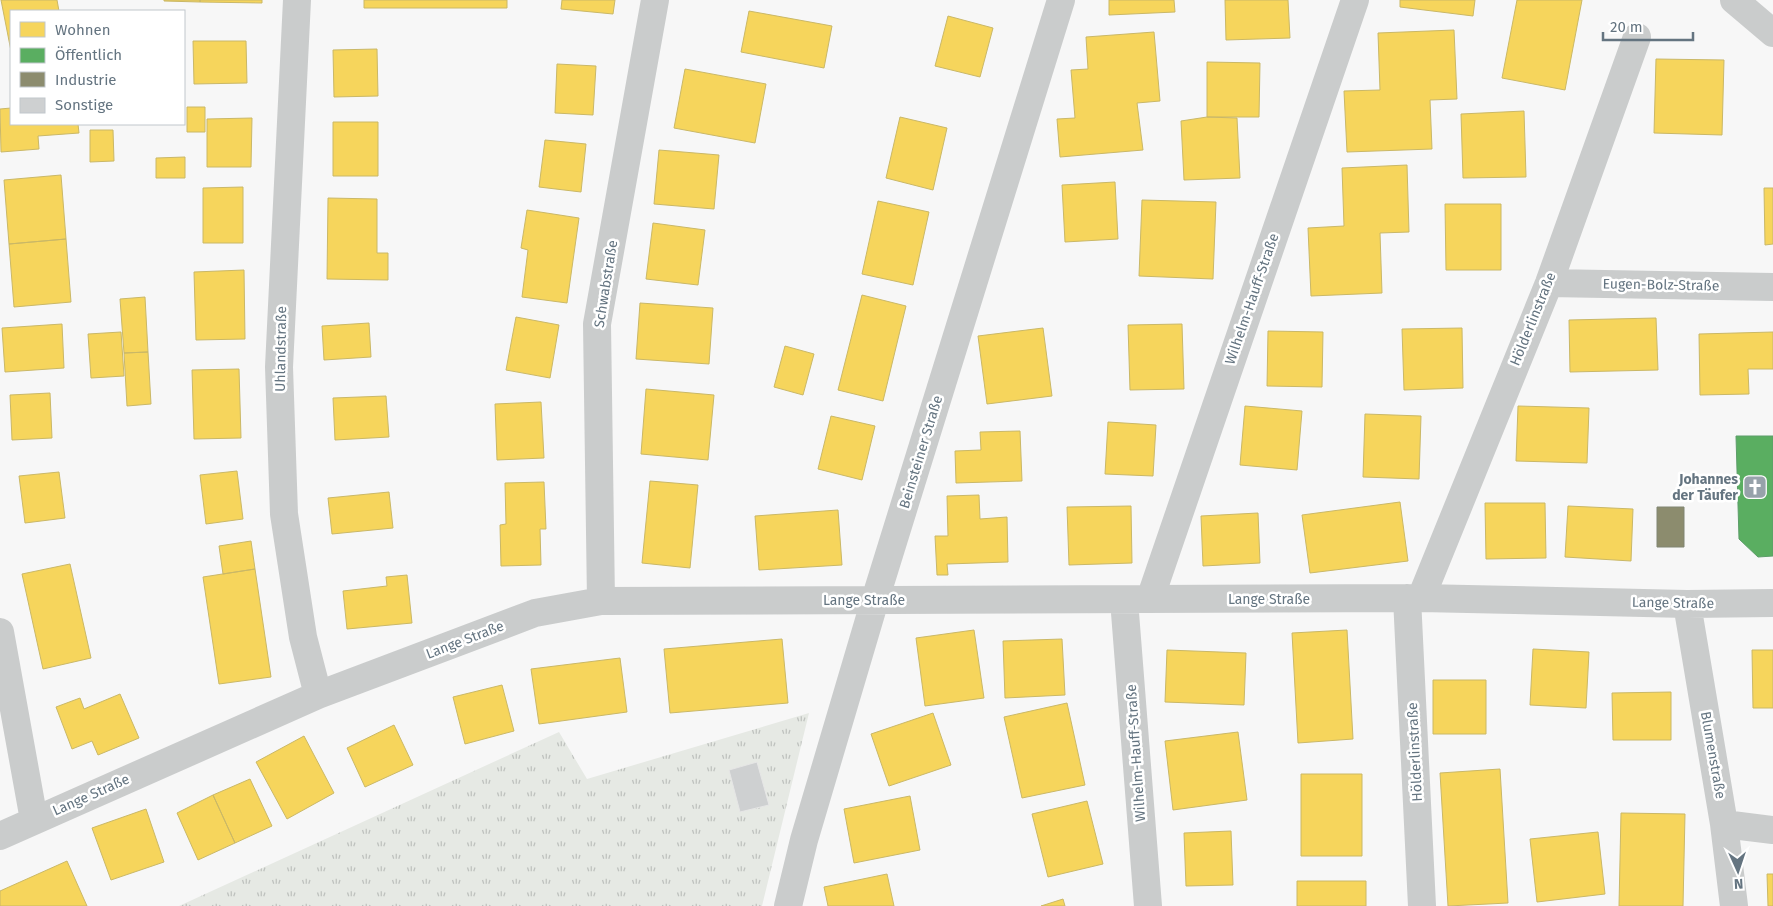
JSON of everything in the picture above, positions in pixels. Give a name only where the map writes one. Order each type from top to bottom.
[{"type":"street","name":"Uhlandstraße","points":[[297,0],[278,367],[284,514],[303,637],[318,695]]},
{"type":"street","name":"Schwabstraße","points":[[601,601],[598,324],[655,0]]},
{"type":"street","name":"Beinsteiner Straße","points":[[788,906],[804,840],[875,600],[1061,0]]},
{"type":"street","name":"Wilhelm-Hauff-Straße","points":[[1148,906],[1137,599],[1355,0]]},
{"type":"street","points":[[1734,0],[1773,33]]},
{"type":"street","name":"Hölderlinstraße","points":[[1422,906],[1414,598],[1549,283],[1637,37]]},
{"type":"street","name":"Eugen-Bolz-Straße","points":[[1549,283],[1773,287]]},
{"type":"street","name":"Lange Straße","points":[[0,836],[318,695],[535,613],[601,601],[1414,598],[1687,604],[1773,603]]},
{"type":"street","name":"Blumenstraße","points":[[1687,604],[1724,824],[1734,906]]},
{"type":"street","points":[[0,632],[34,820]]},
{"type":"street","points":[[1724,824],[1773,830]]},
{"type":"green space","points":[[809,713],[762,906],[179,906],[559,732],[587,779]]},
{"type":"building: Wohnen","points":[[1,0],[57,0],[59,10],[10,10],[10,46]]},
{"type":"building: Wohnen","points":[[200,0],[200,2],[164,1]]},
{"type":"building: Wohnen","points":[[200,0],[262,0],[262,3],[200,2]]},
{"type":"building: Wohnen","points":[[364,0],[507,0],[507,8],[364,8]]},
{"type":"building: Wohnen","points":[[562,0],[615,0],[613,14],[561,9]]},
{"type":"building: Wohnen","points":[[1109,0],[1174,0],[1175,12],[1109,15]]},
{"type":"building: Wohnen","points":[[1225,0],[1288,0],[1290,38],[1226,40]]},
{"type":"building: Wohnen","points":[[1400,0],[1475,0],[1473,16],[1400,7]]},
{"type":"building: Wohnen","points":[[1517,0],[1582,0],[1565,90],[1502,78]]},
{"type":"building: Wohnen","points":[[749,11],[832,26],[824,68],[741,52]]},
{"type":"building: Wohnen","points":[[948,16],[993,28],[980,77],[935,66]]},
{"type":"building: Wohnen","points":[[1454,30],[1457,99],[1430,100],[1432,149],[1347,152],[1344,91],[1380,90],[1378,33]]},
{"type":"building: Wohnen","points":[[1154,32],[1160,101],[1137,103],[1143,150],[1060,157],[1057,119],[1075,118],[1071,70],[1088,69],[1086,37]]},
{"type":"building: Wohnen","points":[[193,41],[246,41],[247,83],[194,84]]},
{"type":"building: Wohnen","points":[[377,49],[378,96],[334,97],[333,50]]},
{"type":"building: Wohnen","points":[[1656,59],[1724,60],[1722,135],[1654,133]]},
{"type":"building: Wohnen","points":[[1207,62],[1260,63],[1259,117],[1207,117]]},
{"type":"building: Wohnen","points":[[557,64],[596,66],[593,115],[555,113]]},
{"type":"building: Wohnen","points":[[685,69],[766,84],[755,143],[674,128]]},
{"type":"building: Wohnen","points":[[187,107],[205,107],[205,132],[187,132]]},
{"type":"building: Wohnen","points":[[10,108],[10,125],[78,125],[79,133],[38,136],[39,149],[1,152],[0,109]]},
{"type":"building: Wohnen","points":[[1524,111],[1526,177],[1463,178],[1461,114]]},
{"type":"building: Wohnen","points":[[900,117],[947,128],[933,190],[886,178]]},
{"type":"building: Wohnen","points":[[1207,117],[1237,118],[1240,178],[1184,180],[1181,121]]},
{"type":"building: Wohnen","points":[[252,118],[251,167],[207,167],[207,119]]},
{"type":"building: Wohnen","points":[[333,122],[378,122],[378,176],[333,176]]},
{"type":"building: Wohnen","points":[[90,130],[113,130],[114,161],[90,162]]},
{"type":"building: Wohnen","points":[[545,140],[586,144],[581,192],[539,187]]},
{"type":"building: Wohnen","points":[[659,150],[719,155],[714,209],[654,204]]},
{"type":"building: Wohnen","points":[[185,157],[185,178],[156,178],[156,158]]},
{"type":"building: Wohnen","points":[[1407,165],[1409,232],[1380,233],[1382,293],[1311,296],[1308,228],[1344,226],[1342,168]]},
{"type":"building: Wohnen","points":[[61,175],[66,239],[9,244],[4,180]]},
{"type":"building: Wohnen","points":[[1115,182],[1118,239],[1065,242],[1062,185]]},
{"type":"building: Wohnen","points":[[243,187],[243,243],[203,243],[203,188]]},
{"type":"building: Wohnen","points":[[1764,188],[1773,188],[1773,244],[1765,245]]},
{"type":"building: Wohnen","points":[[328,198],[377,199],[377,253],[388,253],[388,280],[327,279]]},
{"type":"building: Wohnen","points":[[1142,200],[1216,202],[1213,279],[1139,276]]},
{"type":"building: Wohnen","points":[[878,201],[929,212],[913,285],[862,274]]},
{"type":"building: Wohnen","points":[[1445,204],[1501,204],[1501,270],[1446,270]]},
{"type":"building: Wohnen","points":[[527,210],[579,218],[567,303],[522,297],[528,250],[521,248]]},
{"type":"building: Wohnen","points":[[653,223],[705,230],[698,285],[646,279]]},
{"type":"building: Wohnen","points":[[66,239],[71,302],[14,307],[9,244]]},
{"type":"building: Wohnen","points":[[244,270],[245,339],[196,340],[194,272]]},
{"type":"building: Wohnen","points":[[862,295],[906,306],[883,401],[838,390]]},
{"type":"building: Wohnen","points":[[145,297],[148,352],[124,353],[120,299]]},
{"type":"building: Wohnen","points":[[640,303],[713,308],[709,364],[636,359]]},
{"type":"building: Wohnen","points":[[516,317],[559,325],[550,378],[506,370]]},
{"type":"building: Wohnen","points":[[1656,318],[1658,370],[1570,372],[1569,320]]},
{"type":"building: Wohnen","points":[[369,323],[371,357],[324,360],[322,326]]},
{"type":"building: Wohnen","points":[[62,324],[64,368],[5,372],[2,328]]},
{"type":"building: Wohnen","points":[[1182,324],[1184,389],[1130,390],[1128,325]]},
{"type":"building: Wohnen","points":[[1043,328],[1052,396],[987,404],[978,336]]},
{"type":"building: Wohnen","points":[[1462,328],[1463,388],[1404,390],[1402,329]]},
{"type":"building: Wohnen","points":[[1268,331],[1323,332],[1322,387],[1267,386]]},
{"type":"building: Wohnen","points":[[121,332],[124,376],[91,378],[88,334]]},
{"type":"building: Wohnen","points":[[1773,332],[1773,369],[1748,369],[1749,394],[1700,395],[1699,334]]},
{"type":"building: Wohnen","points":[[785,346],[814,354],[803,395],[774,387]]},
{"type":"building: Wohnen","points":[[148,352],[151,404],[127,406],[124,353]]},
{"type":"building: Wohnen","points":[[239,369],[241,438],[194,439],[192,370]]},
{"type":"building: Wohnen","points":[[646,389],[714,395],[708,460],[641,454]]},
{"type":"building: Wohnen","points":[[50,393],[52,438],[12,440],[10,395]]},
{"type":"building: Wohnen","points":[[386,396],[389,437],[335,440],[333,398]]},
{"type":"building: Wohnen","points":[[541,402],[544,458],[497,460],[495,404]]},
{"type":"building: Wohnen","points":[[1245,406],[1302,411],[1297,470],[1240,465]]},
{"type":"building: Wohnen","points":[[1518,406],[1589,408],[1587,463],[1516,461]]},
{"type":"building: Wohnen","points":[[1365,414],[1421,416],[1419,479],[1363,477]]},
{"type":"building: Wohnen","points":[[831,416],[875,426],[862,480],[818,469]]},
{"type":"building: Wohnen","points":[[1108,422],[1156,425],[1153,476],[1105,474]]},
{"type":"building: Wohnen","points":[[1020,431],[1022,481],[956,483],[955,451],[981,450],[980,432]]},
{"type":"building: Wohnen","points":[[237,471],[243,519],[206,524],[200,475]]},
{"type":"building: Wohnen","points":[[59,472],[65,518],[25,523],[19,476]]},
{"type":"building: Wohnen","points":[[650,481],[698,485],[690,568],[642,563]]},
{"type":"building: Wohnen","points":[[544,482],[546,529],[540,529],[541,565],[501,566],[500,525],[506,524],[505,483]]},
{"type":"building: Wohnen","points":[[389,492],[393,528],[332,534],[328,498]]},
{"type":"building: Wohnen","points":[[979,495],[980,519],[1007,517],[1008,562],[947,564],[948,575],[937,575],[935,536],[948,536],[947,496]]},
{"type":"building: Wohnen","points":[[1400,502],[1408,561],[1310,573],[1302,515]]},
{"type":"building: Wohnen","points":[[1485,503],[1545,503],[1546,558],[1486,559]]},
{"type":"building: Wohnen","points":[[1131,506],[1132,563],[1069,565],[1067,507]]},
{"type":"building: Wohnen","points":[[1568,506],[1633,509],[1631,561],[1565,557]]},
{"type":"building: Wohnen","points":[[838,510],[842,565],[759,570],[755,516]]},
{"type":"building: Wohnen","points":[[1258,513],[1260,563],[1203,566],[1201,516]]},
{"type":"building: Wohnen","points":[[251,541],[255,569],[223,574],[219,546]]},
{"type":"building: Wohnen","points":[[70,564],[91,658],[43,669],[22,574]]},
{"type":"building: Wohnen","points":[[255,569],[271,677],[219,684],[203,577]]},
{"type":"building: Wohnen","points":[[407,575],[412,623],[347,629],[343,591],[387,586],[386,577]]},
{"type":"building: Wohnen","points":[[974,630],[984,698],[925,706],[916,638]]},
{"type":"building: Wohnen","points":[[1347,630],[1353,739],[1298,743],[1292,633]]},
{"type":"building: Wohnen","points":[[782,639],[788,703],[670,713],[664,649]]},
{"type":"building: Wohnen","points":[[1062,639],[1065,695],[1005,698],[1003,641]]},
{"type":"building: Wohnen","points":[[1533,649],[1589,652],[1586,708],[1530,705]]},
{"type":"building: Wohnen","points":[[1167,650],[1246,653],[1244,705],[1165,702]]},
{"type":"building: Wohnen","points":[[1752,650],[1773,650],[1773,708],[1753,708]]},
{"type":"building: Wohnen","points":[[620,658],[627,712],[539,724],[531,669]]},
{"type":"building: Wohnen","points":[[1433,680],[1486,680],[1486,734],[1433,734]]},
{"type":"building: Wohnen","points":[[502,685],[514,731],[465,744],[453,697]]},
{"type":"building: Wohnen","points":[[1671,692],[1671,740],[1613,740],[1612,693]]},
{"type":"building: Wohnen","points":[[120,694],[139,738],[98,755],[92,741],[72,749],[56,707],[80,698],[84,709]]},
{"type":"building: Wohnen","points":[[1067,703],[1085,785],[1022,798],[1004,717]]},
{"type":"building: Wohnen","points":[[933,713],[951,765],[889,786],[871,734]]},
{"type":"building: Wohnen","points":[[394,725],[413,765],[365,787],[347,748]]},
{"type":"building: Wohnen","points":[[1238,732],[1247,800],[1173,810],[1165,741]]},
{"type":"building: Wohnen","points":[[304,736],[334,793],[287,819],[256,762]]},
{"type":"building: Wohnen","points":[[1500,769],[1508,903],[1448,906],[1440,773]]},
{"type":"building: Wohnen","points":[[1301,774],[1362,774],[1362,856],[1301,856]]},
{"type":"building: Wohnen","points":[[250,779],[272,826],[235,843],[213,795]]},
{"type":"building: Wohnen","points":[[213,795],[235,843],[198,860],[177,813]]},
{"type":"building: Wohnen","points":[[910,796],[920,850],[854,863],[844,809]]},
{"type":"building: Wohnen","points":[[1087,801],[1103,864],[1048,877],[1032,814]]},
{"type":"building: Wohnen","points":[[146,809],[164,862],[111,880],[92,828]]},
{"type":"building: Wohnen","points":[[1621,813],[1685,814],[1683,906],[1619,906]]},
{"type":"building: Wohnen","points":[[1231,831],[1233,885],[1186,886],[1184,833]]},
{"type":"building: Wohnen","points":[[1598,832],[1605,894],[1537,902],[1530,839]]},
{"type":"building: Wohnen","points":[[67,861],[87,906],[0,906],[0,891]]},
{"type":"building: Wohnen","points":[[887,874],[894,906],[828,906],[824,887]]},
{"type":"building: Wohnen","points":[[1767,874],[1773,874],[1773,906],[1768,906]]},
{"type":"building: Wohnen","points":[[1297,881],[1366,881],[1366,906],[1297,906]]},
{"type":"building: Wohnen","points":[[1063,899],[1065,906],[1041,906]]},
{"type":"building: Öffentlich","name":"Johannes der Täufer","points":[[1736,436],[1773,436],[1773,556],[1758,557],[1739,539]]},
{"type":"building: Industrie","points":[[1657,507],[1684,507],[1684,547],[1657,547]]},
{"type":"building: Sonstige","points":[[757,762],[769,805],[740,812],[729,770]]},
{"type":"place","name":"Johannes der Täufer","points":[[1755,487]]}]
